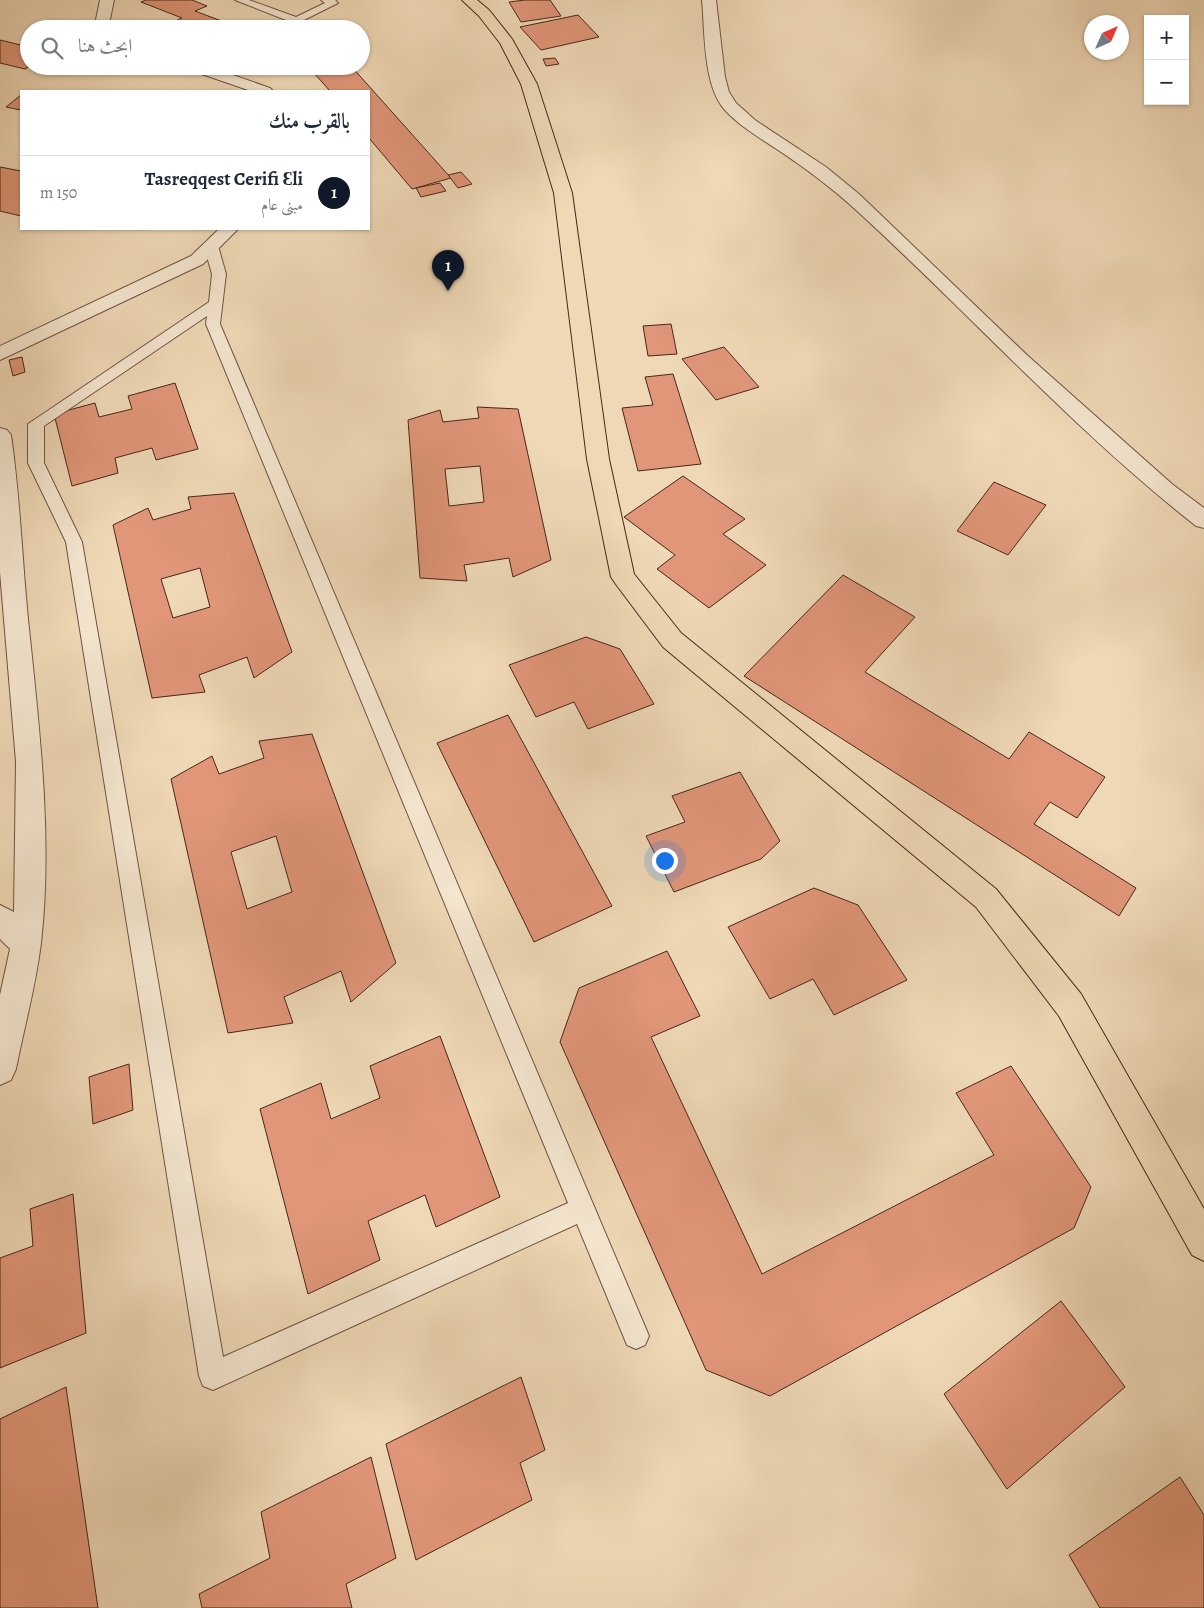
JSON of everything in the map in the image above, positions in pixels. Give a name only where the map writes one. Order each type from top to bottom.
[{"type":"main road","points":[[469,0],[484,13],[507,42],[529,84],[563,193],[598,459],[623,577],[672,640],[986,898],[1070,1005],[1204,1243]]},
{"type":"street","points":[[103,20],[107,0]]},
{"type":"street","points":[[709,0],[717,77],[721,92],[730,106],[749,123],[820,171],[853,198],[896,237],[1021,360],[1164,489],[1204,520]]},
{"type":"street","points":[[218,75],[262,90]]},
{"type":"street","points":[[0,354],[197,260],[228,230]]},
{"type":"street","points":[[0,435],[5,470],[10,553],[29,762],[30,887],[26,944],[0,1069]]},
{"type":"street","points":[[0,919],[26,944]]},
{"type":"lane","points":[[240,0],[291,20]]},
{"type":"lane","points":[[300,20],[333,3],[326,0]]},
{"type":"lane","points":[[211,246],[219,274],[213,324],[636,1336]]},
{"type":"lane","points":[[216,304],[36,424],[36,463],[74,542],[214,1376],[582,1209]]},
{"type":"building","points":[[146,0],[192,0],[207,6],[195,11],[219,20],[178,20],[182,18],[141,2]]},
{"type":"building","points":[[550,0],[561,16],[521,22],[509,2]]},
{"type":"building","points":[[578,15],[599,37],[541,50],[520,27]]},
{"type":"building","points":[[0,40],[20,45],[20,68],[0,63]]},
{"type":"building","points":[[555,58],[559,64],[546,66],[543,59]]},
{"type":"building","points":[[316,75],[359,75],[451,178],[412,189],[370,139],[370,90],[329,90]]},
{"type":"building","points":[[20,96],[20,110],[6,107]]},
{"type":"building","points":[[0,167],[20,171],[20,216],[0,211]]},
{"type":"building","points":[[461,172],[472,184],[458,188],[448,175]]},
{"type":"building","points":[[440,183],[446,191],[421,197],[416,188]]},
{"type":"building","points":[[671,324],[677,354],[648,356],[643,326]]},
{"type":"building","points":[[724,347],[759,387],[716,400],[682,359]]},
{"type":"building","points":[[22,357],[25,372],[13,376],[9,360]]},
{"type":"building","points":[[673,374],[701,464],[638,471],[622,408],[653,405],[645,377]]},
{"type":"building","points":[[175,383],[198,449],[156,460],[152,448],[115,458],[118,473],[72,486],[54,414],[95,403],[99,417],[132,409],[128,396]]},
{"type":"building","points":[[477,407],[518,409],[551,560],[513,577],[509,558],[464,565],[467,581],[420,578],[408,420],[440,410],[443,422],[479,418]],"holes":[[[480,466],[484,502],[449,506],[445,469]]]},
{"type":"building","points":[[683,476],[745,519],[723,534],[766,565],[709,608],[657,569],[675,555],[624,517]]},
{"type":"building","points":[[994,482],[1046,505],[1008,555],[957,531]]},
{"type":"building","points":[[234,493],[292,652],[254,678],[247,657],[199,675],[205,692],[152,698],[113,525],[148,508],[153,520],[191,509],[188,497]],"holes":[[[200,568],[210,607],[173,618],[161,579]]]},
{"type":"building","points":[[843,575],[915,617],[865,672],[1009,759],[1029,732],[1105,777],[1077,818],[1050,802],[1034,824],[1136,888],[1119,916],[744,676]]},
{"type":"building","points":[[586,637],[620,649],[654,704],[588,729],[574,702],[536,717],[509,665]]},
{"type":"building","points":[[508,715],[612,906],[534,942],[437,743]]},
{"type":"building","points":[[312,734],[396,963],[351,1002],[341,971],[284,997],[293,1023],[228,1033],[171,779],[212,756],[219,774],[264,758],[259,741]],"holes":[[[276,836],[292,892],[247,909],[231,852]]]},
{"type":"building","points":[[740,772],[780,841],[761,859],[674,892],[646,836],[685,822],[672,796]]},
{"type":"building","points":[[814,888],[858,905],[907,980],[834,1015],[813,979],[770,999],[728,927]]},
{"type":"building","points":[[667,951],[700,1016],[651,1037],[762,1274],[994,1155],[956,1093],[1011,1066],[1091,1187],[1074,1228],[770,1396],[706,1370],[560,1042],[579,988]]},
{"type":"building","points":[[440,1036],[500,1197],[436,1227],[425,1195],[368,1221],[380,1260],[308,1294],[260,1109],[321,1083],[331,1119],[380,1098],[370,1066]]},
{"type":"building","points":[[129,1064],[133,1110],[93,1124],[89,1077]]},
{"type":"building","points":[[73,1194],[86,1333],[0,1368],[0,1258],[33,1246],[30,1209]]},
{"type":"building","points":[[1061,1301],[1125,1387],[1007,1489],[944,1394]]},
{"type":"building","points":[[521,1377],[545,1450],[520,1463],[532,1500],[416,1560],[386,1444]]},
{"type":"building","points":[[66,1387],[98,1608],[0,1608],[0,1419]]},
{"type":"building","points":[[371,1457],[396,1558],[346,1584],[352,1608],[202,1608],[199,1594],[270,1558],[261,1512]]},
{"type":"building","points":[[1180,1477],[1204,1515],[1204,1608],[1100,1608],[1069,1555]]},
{"type":"place","name":"Tasreqqest Cerifi Ɛli","points":[[448,291]]}]
